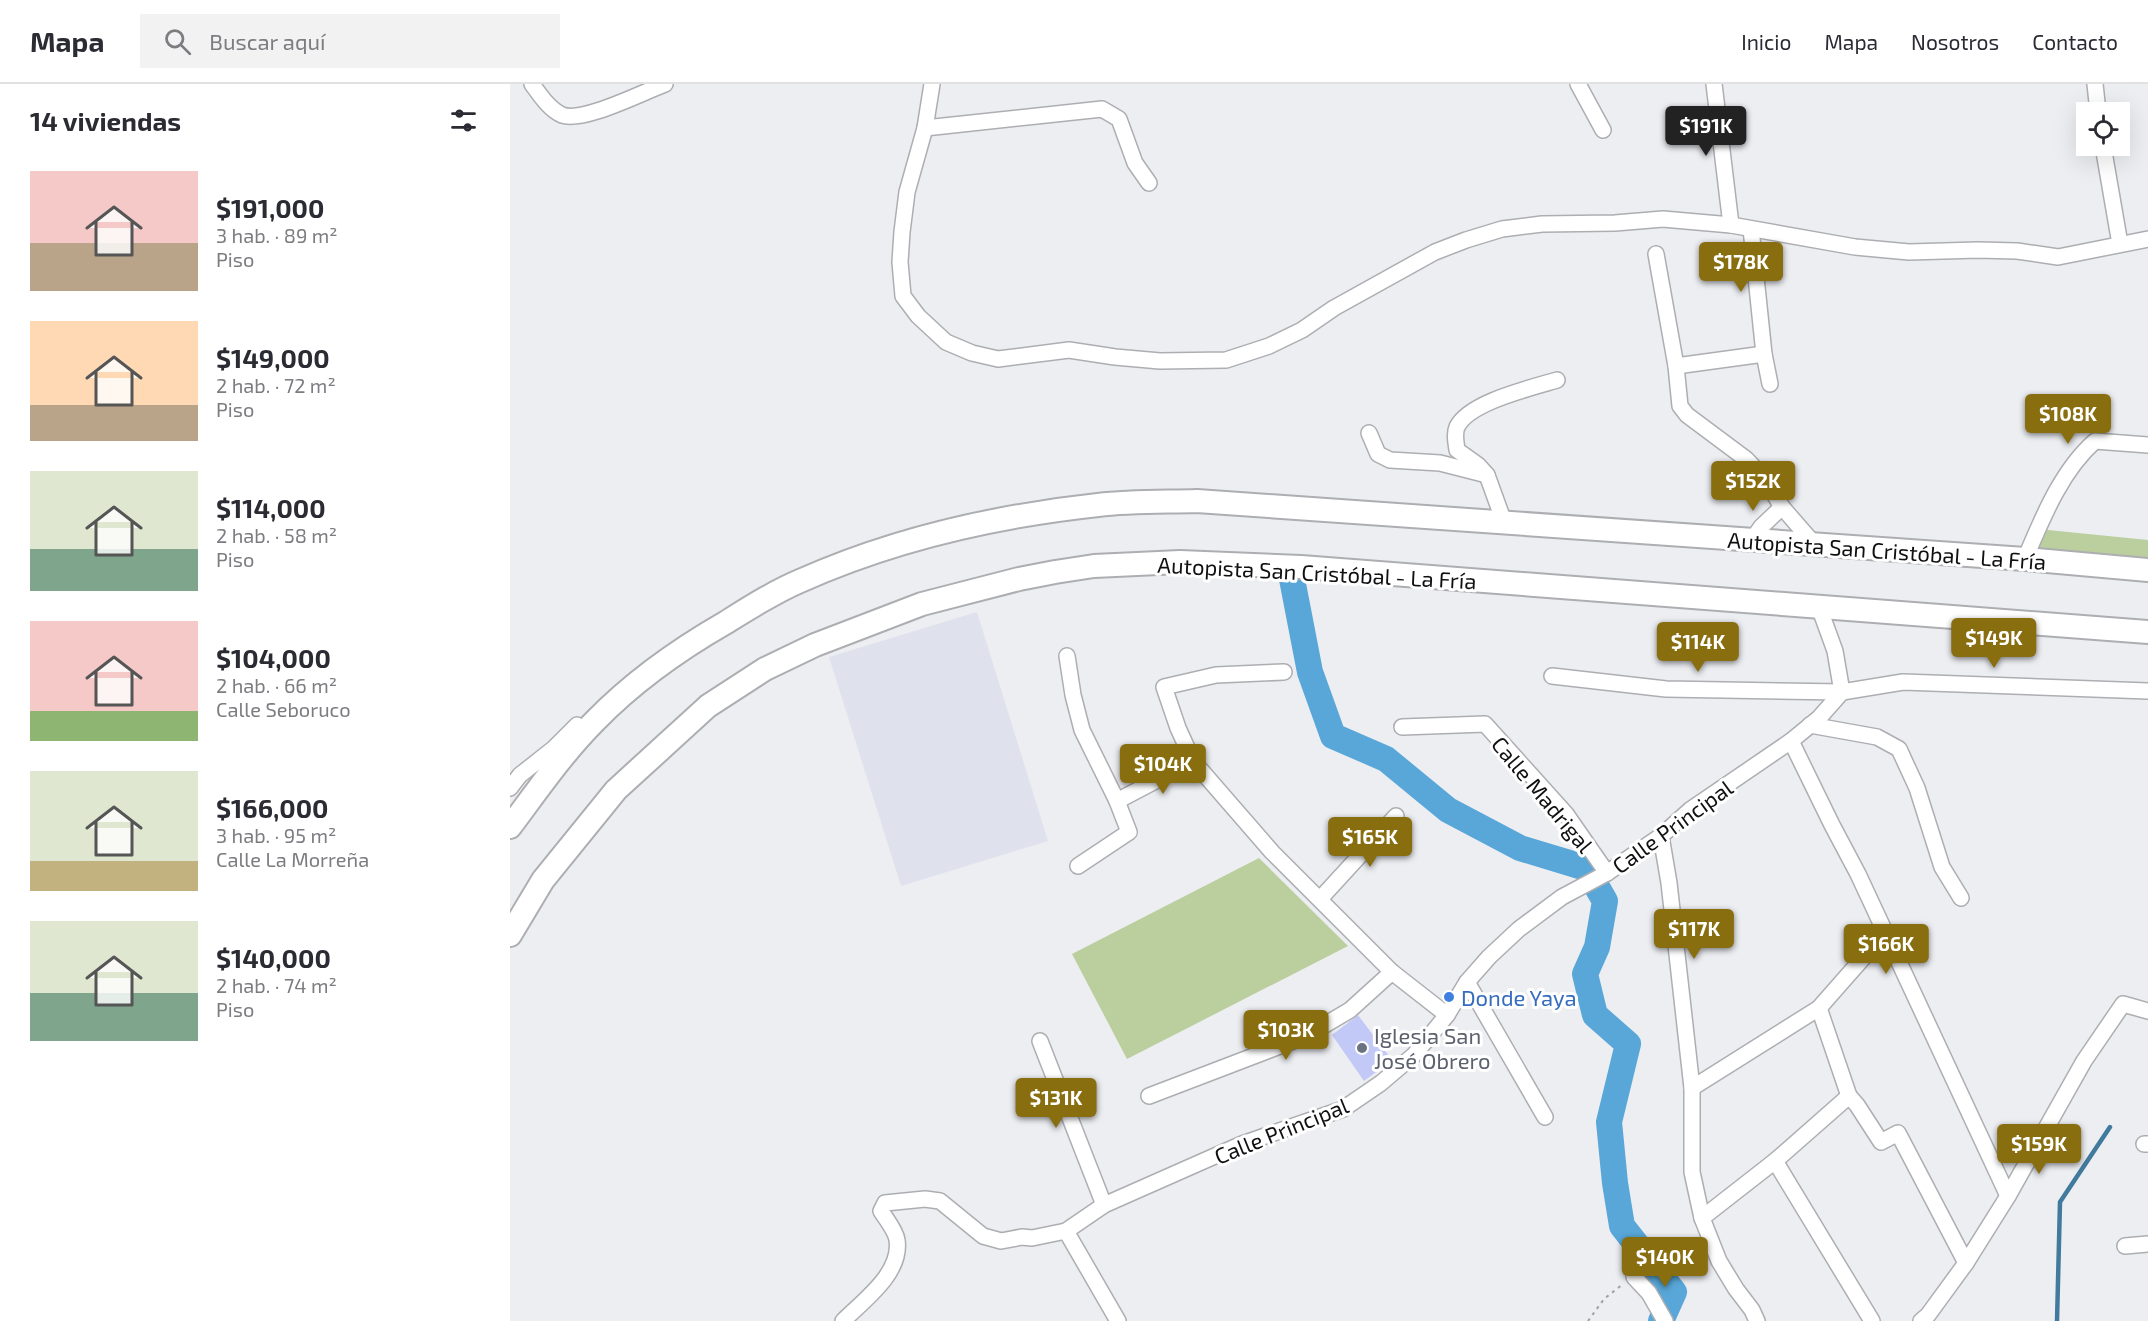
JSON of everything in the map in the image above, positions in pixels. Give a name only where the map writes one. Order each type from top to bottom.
[{"type":"highway","name":"Autopista San Cristóbal - La Fría","points":[[510,827],[560,761],[594,721],[636,682],[670,657],[751,607],[799,581],[844,563],[947,530],[1099,505],[1197,501],[2025,559],[2148,570]]},
{"type":"highway","name":"Autopista San Cristóbal - La Fría","points":[[510,934],[543,880],[616,790],[708,706],[765,669],[815,645],[922,604],[1019,579],[1094,566],[1180,562],[1301,567],[2148,632]]},
{"type":"street","points":[[532,84],[547,103],[562,115],[586,115],[665,84]]},
{"type":"street","points":[[932,84],[925,128],[907,192],[900,262],[903,296],[918,316],[946,342],[972,353],[999,359],[1069,350],[1160,361],[1226,360],[1269,346],[1302,330],[1334,308],[1435,252],[1502,230],[1542,224],[1615,223],[1663,219],[1731,225],[1844,246],[1909,252],[2017,251],[2058,257],[2148,239]]},
{"type":"street","points":[[1578,84],[1603,130]]},
{"type":"street","points":[[1714,84],[1731,225]]},
{"type":"street","points":[[2095,84],[2097,102]]},
{"type":"street","points":[[925,128],[1102,109],[1119,119],[1135,164],[1149,183]]},
{"type":"street","points":[[2105,156],[2120,244]]},
{"type":"street","points":[[1751,229],[1764,354],[1770,384]]},
{"type":"street","points":[[1656,254],[1676,366],[1680,406],[1687,416],[1746,459],[1765,479],[1782,507],[1815,545]]},
{"type":"street","points":[[1676,366],[1764,354]]},
{"type":"street","points":[[1504,522],[1487,475],[1457,450],[1455,434],[1463,418],[1488,402],[1557,380]]},
{"type":"street","points":[[1369,433],[1378,454],[1390,460],[1440,464],[1487,475]]},
{"type":"street","points":[[2025,559],[2057,491],[2085,450],[2095,441],[2148,445]]},
{"type":"street","points":[[1752,540],[1761,527],[1782,507]]},
{"type":"street","points":[[1819,607],[1835,651],[1842,692]]},
{"type":"street","points":[[1067,656],[1073,695],[1082,730],[1117,801],[1128,832],[1078,866]]},
{"type":"street","points":[[1284,672],[1216,675],[1164,687],[1178,728],[1193,761],[1272,852],[1392,972],[1447,1015]]},
{"type":"street","points":[[1552,676],[1666,689],[1842,692],[1903,682],[2148,691]]},
{"type":"street","name":"Calle Principal","points":[[843,1321],[894,1266],[897,1239],[881,1211],[885,1203],[925,1199],[940,1201],[983,1236],[1001,1241],[1022,1237],[1032,1238],[1066,1231],[1104,1205],[1242,1144],[1343,1109],[1381,1083],[1414,1055],[1447,1015],[1467,982],[1489,957],[1519,929],[1562,897],[1606,873],[1661,836],[1690,810],[1791,741],[1842,692]]},
{"type":"street","points":[[510,788],[520,775],[554,749],[578,723],[594,721]]},
{"type":"street","name":"Calle Madrigal","points":[[1402,727],[1485,724],[1566,814],[1606,873]]},
{"type":"street","points":[[1810,725],[1877,737],[1899,749],[1917,788],[1942,867],[1961,898]]},
{"type":"street","points":[[1791,741],[1858,874],[2008,1196]]},
{"type":"street","points":[[1117,801],[1193,761]]},
{"type":"street","points":[[1320,899],[1396,816]]},
{"type":"street","points":[[1661,836],[1669,884],[1692,1088],[1692,1172],[1702,1218],[1719,1261],[1757,1321]]},
{"type":"street","points":[[1692,1088],[1819,1008],[1885,933]]},
{"type":"street","points":[[1149,1096],[1306,1036],[1350,1010],[1392,972]]},
{"type":"street","points":[[1467,982],[1545,1117]]},
{"type":"street","points":[[1928,1319],[2008,1196],[2084,1061],[2123,1004],[2148,1011]]},
{"type":"street","points":[[1819,1008],[1849,1096],[1881,1142],[1898,1133],[1966,1263]]},
{"type":"street","points":[[1041,1041],[1104,1205]]},
{"type":"street","points":[[1702,1218],[1775,1161],[1849,1096]]},
{"type":"street","points":[[1775,1161],[1872,1321]]},
{"type":"street","points":[[1066,1231],[1118,1321]]},
{"type":"street","points":[[2124,1246],[2148,1244]]},
{"type":"street","points":[[1634,1277],[1649,1293],[1665,1321]]},
{"type":"path","points":[[1588,1321],[1604,1299],[1617,1287],[1634,1277]]},
{"type":"shaded area","points":[[977,612],[1048,841],[901,886],[829,657]]},
{"type":"green space","points":[[2038,529],[2148,540],[2148,570],[2025,559]]},
{"type":"green space","points":[[1259,858],[1348,946],[1127,1059],[1072,954]]},
{"type":"building","name":"Iglesia San José Obrero","points":[[1358,1015],[1392,1060],[1364,1081],[1332,1035]]},
{"type":"waterway","points":[[1292,579],[1310,672],[1333,736],[1386,759],[1448,810],[1520,848],[1586,868],[1605,901],[1597,947],[1585,974],[1595,1015],[1628,1044],[1609,1122],[1615,1183],[1622,1226],[1674,1292],[1661,1321]]},
{"type":"waterway","points":[[2057,1321],[2060,1202],[2110,1127]]},
{"type":"place","name":"Donde Yaya","points":[[1449,997]]},
{"type":"place","name":"Iglesia San José Obrero","points":[[1362,1048]]}]
